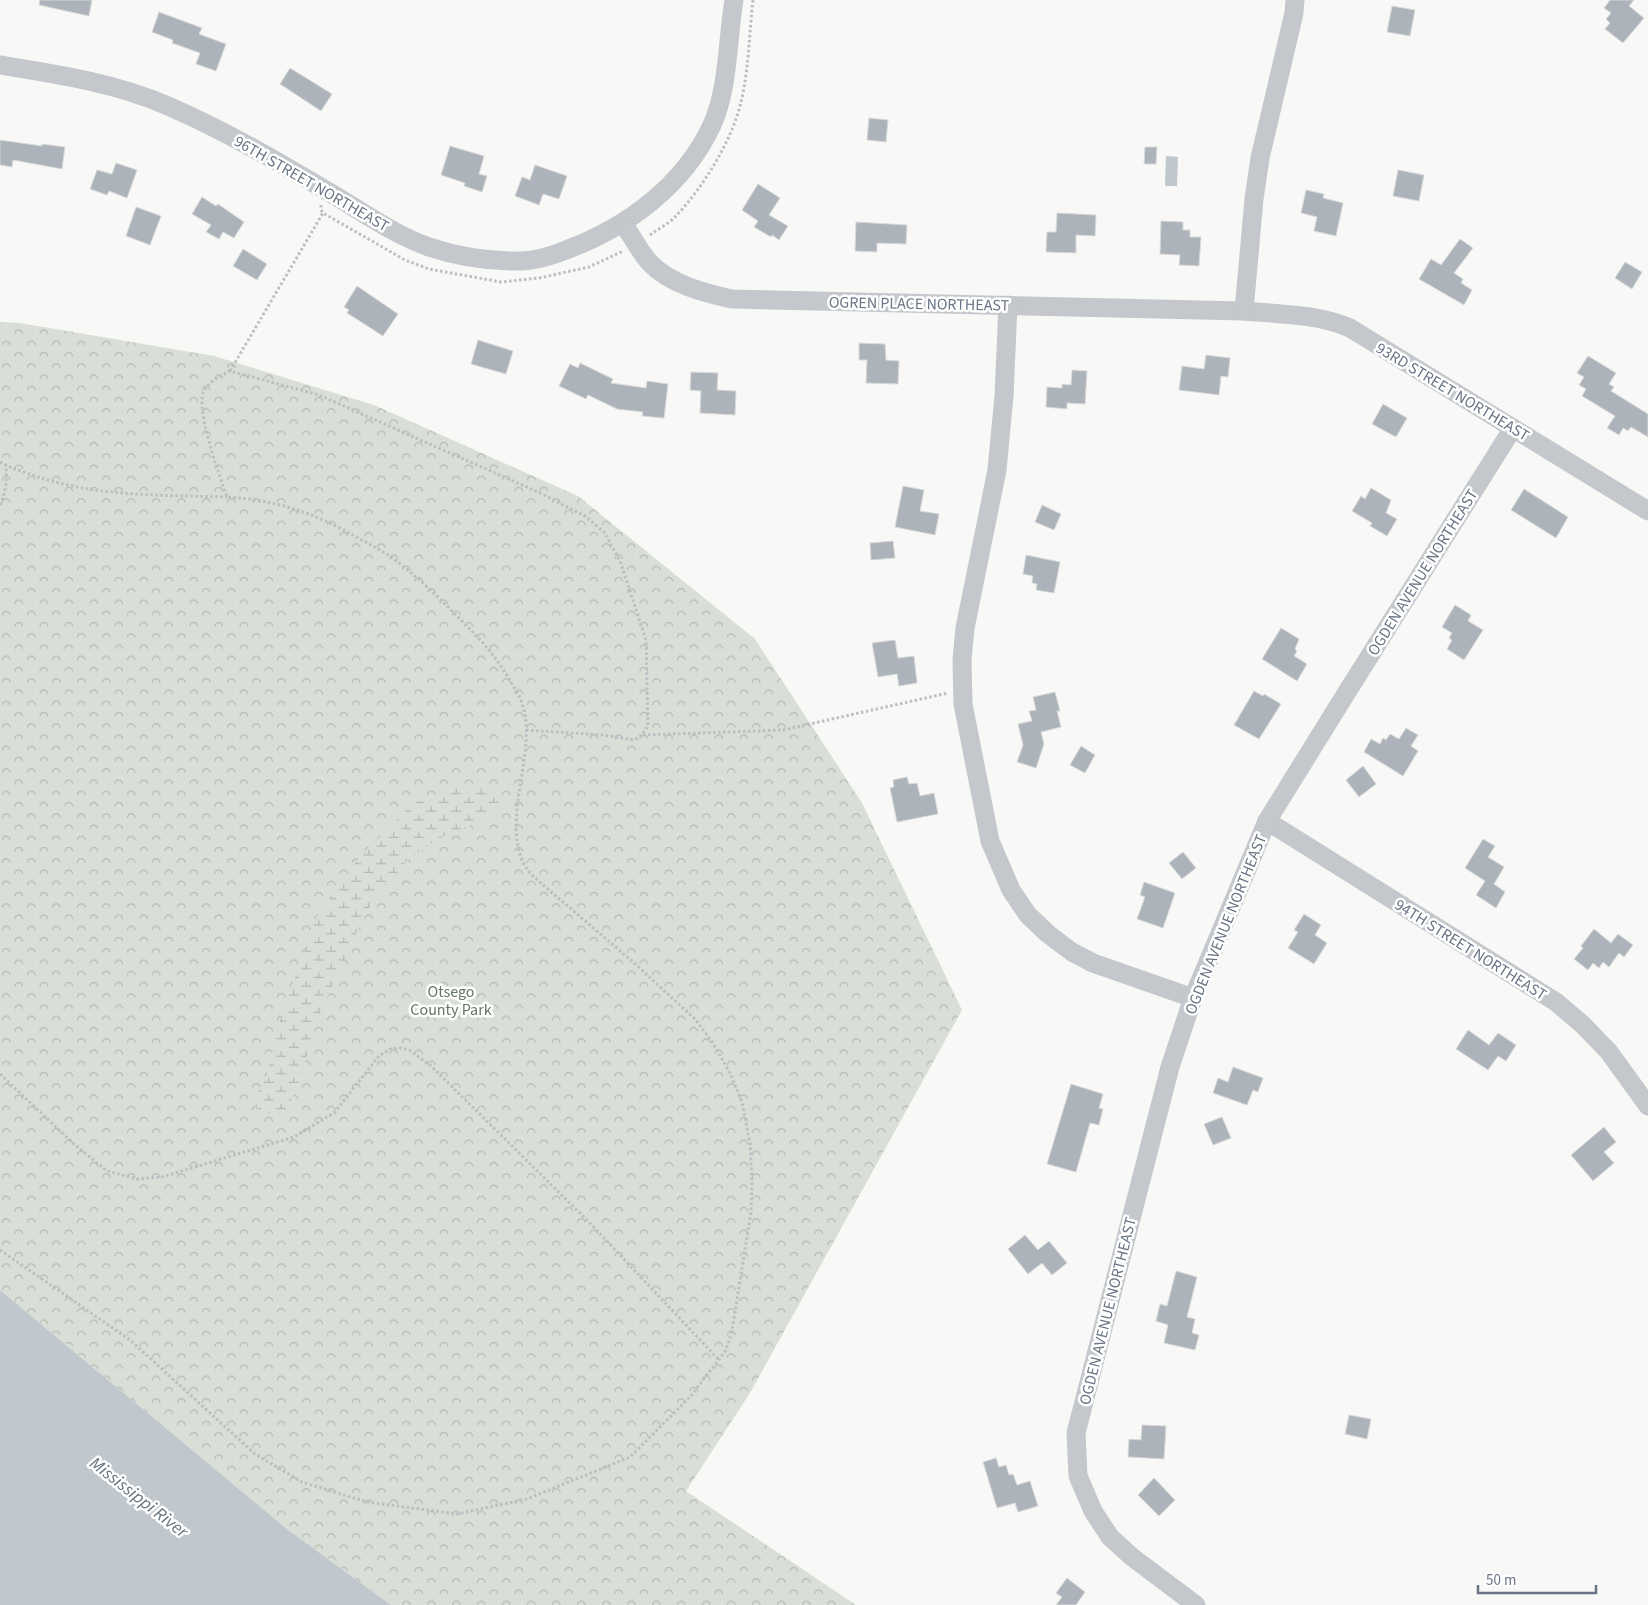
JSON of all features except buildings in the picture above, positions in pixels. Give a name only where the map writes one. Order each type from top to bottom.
[{"type":"street","name":"96TH STREET NORTHEAST","points":[[0,65],[75,78],[130,92],[166,105],[239,139],[393,230],[428,246],[459,254],[518,262],[551,256],[584,244],[624,223],[674,182],[686,167],[712,124],[723,88],[734,0]]},
{"type":"street","points":[[1244,311],[1254,198],[1260,158],[1295,0]]},
{"type":"street","name":"OGREN PLACE NORTHEAST","points":[[624,223],[641,252],[651,264],[667,276],[706,293],[732,299],[1244,311]]},
{"type":"street","points":[[1008,305],[1004,396],[997,470],[965,628],[962,660],[963,704],[990,841],[1011,890],[1028,915],[1048,934],[1092,964],[1193,998]]},
{"type":"street","name":"93RD STREET NORTHEAST","points":[[1244,311],[1319,319],[1336,322],[1350,328],[1648,511]]},
{"type":"street","name":"OGDEN AVENUE NORTHEAST","points":[[1196,1605],[1132,1557],[1110,1537],[1093,1511],[1078,1476],[1076,1433],[1170,1067],[1193,998],[1268,821],[1337,707],[1513,428]]},
{"type":"street","name":"94TH STREET NORTHEAST","points":[[1268,821],[1556,1002],[1583,1025],[1609,1052],[1648,1106]]},
{"type":"path","points":[[226,497],[209,442],[201,406],[204,390],[216,378],[230,371],[323,213]]},
{"type":"path","points":[[230,371],[319,395],[538,492],[585,516],[604,532],[620,561],[646,640],[648,726],[642,735],[634,740],[603,735],[526,730]]},
{"type":"path","points":[[0,462],[51,481],[92,490],[123,494],[248,498],[284,505],[339,527],[388,555],[425,585],[486,645],[504,668],[522,702],[526,730],[517,815],[517,841],[523,862],[542,884],[632,961],[695,1019],[713,1043],[730,1073],[742,1102],[750,1143],[752,1184],[751,1212],[732,1331],[726,1350],[690,1397],[630,1457],[527,1499],[457,1514],[367,1502],[302,1482],[255,1454],[130,1340],[0,1250]]},
{"type":"path","points":[[0,505],[8,482],[6,465]]},
{"type":"path","points":[[642,735],[783,730],[963,690]]},
{"type":"path","points":[[0,1074],[74,1144],[107,1171],[137,1179],[162,1177],[294,1137],[334,1113],[379,1056],[390,1049],[400,1048],[409,1050],[431,1066],[588,1221],[718,1359]]},
{"type":"green space","name":"Otsego County Park","points":[[0,322],[20,323],[214,356],[374,405],[578,496],[755,639],[862,803],[962,1010],[750,1393],[686,1491],[856,1605],[391,1605],[287,1529],[0,1290]]},
{"type":"green space","points":[[462,787],[480,787],[492,792],[499,803],[494,815],[436,840],[410,858],[383,886],[365,914],[313,1029],[299,1087],[289,1104],[280,1112],[263,1114],[256,1108],[258,1091],[267,1074],[282,1013],[317,916],[362,854],[414,803]]},
{"type":"water","points":[[1166,156],[1178,157],[1177,186],[1165,186]]},
{"type":"water","name":"Mississippi River","points":[[0,1290],[287,1529],[391,1605],[0,1605]]}]
